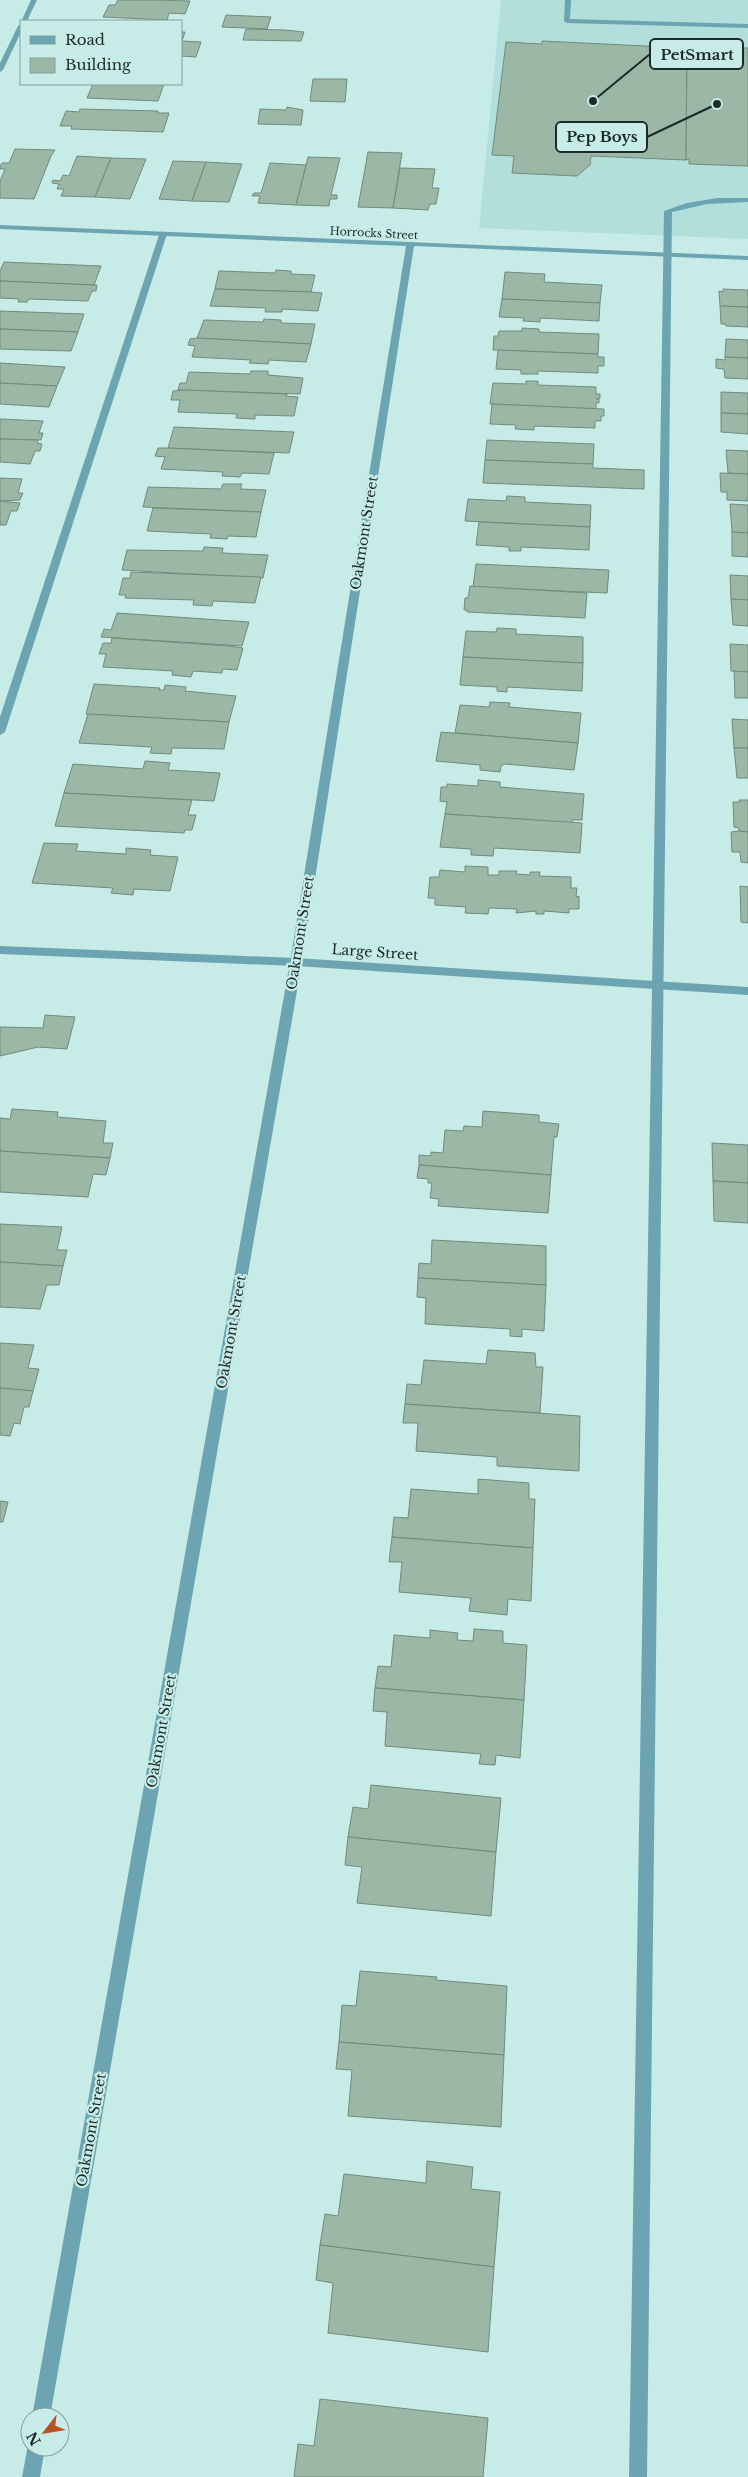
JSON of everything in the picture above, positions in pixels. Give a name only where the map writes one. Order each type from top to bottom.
[{"type":"street","points":[[24,20],[34,0]]},
{"type":"street","points":[[568,0],[567,21],[748,26]]},
{"type":"street","points":[[0,70],[20,28]]},
{"type":"street","points":[[638,2477],[656,985],[668,211],[684,205],[727,199],[748,200]]},
{"type":"street","name":"Horrocks Street","points":[[0,227],[410,246],[748,258]]},
{"type":"street","points":[[0,732],[163,234]]},
{"type":"street","name":"Oakmont Street","points":[[43,2407],[296,962],[410,246]]},
{"type":"street","name":"Large Street","points":[[0,950],[296,962],[748,991]]},
{"type":"street","points":[[31,2477],[34,2457]]},
{"type":"shaded area","points":[[501,0],[748,0],[748,239],[479,228]]},
{"type":"building","points":[[118,0],[190,1],[185,14],[169,13],[167,20],[103,17],[109,5],[115,5]]},
{"type":"building","points":[[226,15],[271,17],[267,29],[222,27]]},
{"type":"building","points":[[246,29],[304,32],[301,41],[243,40]]},
{"type":"building","points":[[182,41],[201,42],[196,57],[182,56]]},
{"type":"building","points":[[542,41],[687,48],[686,160],[591,156],[590,165],[577,176],[512,173],[514,156],[492,155],[506,42],[542,44]]},
{"type":"building","points":[[711,47],[748,48],[748,166],[689,164],[689,159],[686,160],[687,48],[711,49]]},
{"type":"building","points":[[313,79],[347,79],[345,102],[310,101]]},
{"type":"building","points":[[93,85],[164,85],[158,101],[87,98]]},
{"type":"building","points":[[287,107],[303,110],[301,125],[258,124],[260,109],[286,110]]},
{"type":"building","points":[[80,109],[158,111],[158,113],[169,113],[163,132],[71,129],[72,126],[60,126],[66,111],[79,112]]},
{"type":"building","points":[[15,149],[55,150],[34,199],[0,198],[0,181],[5,169],[0,169],[0,166],[2,163],[9,163]]},
{"type":"building","points":[[368,152],[402,153],[393,208],[358,207]]},
{"type":"building","points":[[77,156],[111,158],[95,197],[61,196],[64,189],[57,189],[59,184],[52,183],[53,180],[60,181],[63,175],[69,176]]},
{"type":"building","points":[[308,157],[340,158],[331,195],[337,195],[337,199],[330,199],[329,206],[296,205]]},
{"type":"building","points":[[111,158],[146,159],[130,199],[95,197]]},
{"type":"building","points":[[173,161],[206,162],[192,201],[159,199]]},
{"type":"building","points":[[206,162],[242,164],[229,202],[192,201]]},
{"type":"building","points":[[270,163],[306,165],[296,205],[258,203],[260,196],[252,196],[254,193],[261,193]]},
{"type":"building","points":[[400,168],[435,169],[432,188],[439,188],[436,204],[430,204],[428,210],[393,208]]},
{"type":"building","points":[[4,262],[101,266],[94,285],[0,281],[0,271]]},
{"type":"building","points":[[276,270],[291,271],[291,274],[315,275],[311,292],[215,289],[219,271],[275,273]]},
{"type":"building","points":[[505,272],[545,274],[544,282],[602,285],[600,303],[502,299]]},
{"type":"building","points":[[0,281],[97,285],[96,291],[92,291],[88,301],[29,299],[27,302],[18,302],[19,299],[0,298]]},
{"type":"building","points":[[215,289],[322,293],[318,311],[282,309],[282,312],[265,312],[266,308],[210,306]]},
{"type":"building","points":[[723,289],[748,290],[748,307],[720,306],[719,291],[723,292]]},
{"type":"building","points":[[502,299],[600,303],[599,321],[540,318],[540,322],[523,321],[524,318],[499,317]]},
{"type":"building","points":[[720,306],[748,307],[748,327],[721,324]]},
{"type":"building","points":[[0,311],[84,314],[78,332],[0,329]]},
{"type":"building","points":[[264,319],[281,320],[281,323],[315,324],[311,344],[197,338],[204,320],[263,322]]},
{"type":"building","points":[[522,328],[539,329],[539,332],[599,334],[598,354],[493,350],[494,336],[498,336],[499,331],[522,331]]},
{"type":"building","points":[[0,329],[78,332],[71,351],[0,349]]},
{"type":"building","points":[[190,339],[311,344],[306,362],[269,360],[268,364],[249,363],[251,360],[192,357],[195,346],[188,345]]},
{"type":"building","points":[[726,339],[748,340],[748,358],[725,357]]},
{"type":"building","points":[[498,350],[598,354],[598,357],[604,357],[604,366],[598,366],[598,373],[538,371],[538,374],[521,374],[521,370],[496,369]]},
{"type":"building","points":[[725,357],[748,358],[748,379],[725,378],[724,369],[716,368],[716,359],[725,360]]},
{"type":"building","points":[[0,363],[65,367],[57,386],[0,383]]},
{"type":"building","points":[[251,371],[268,371],[268,375],[303,378],[300,394],[178,390],[180,383],[186,383],[189,372],[250,374]]},
{"type":"building","points":[[526,381],[538,381],[538,385],[596,387],[596,394],[600,394],[600,398],[596,399],[599,399],[599,403],[596,403],[596,409],[490,404],[493,383],[526,384]]},
{"type":"building","points":[[0,383],[57,386],[49,407],[0,404]]},
{"type":"building","points":[[173,391],[287,394],[286,396],[298,397],[294,416],[255,415],[255,419],[236,418],[237,414],[178,412],[180,400],[171,400]]},
{"type":"building","points":[[721,392],[748,393],[748,414],[721,413]]},
{"type":"building","points":[[492,404],[604,409],[604,416],[601,416],[601,421],[595,421],[595,428],[534,426],[534,430],[515,429],[516,425],[490,424]]},
{"type":"building","points":[[721,413],[748,414],[748,434],[721,432]]},
{"type":"building","points":[[0,419],[43,421],[39,433],[43,433],[41,440],[0,439]]},
{"type":"building","points":[[174,427],[294,432],[289,453],[168,448]]},
{"type":"building","points":[[0,439],[38,440],[37,443],[42,444],[40,451],[35,451],[30,464],[0,462]]},
{"type":"building","points":[[487,440],[594,444],[593,464],[485,460]]},
{"type":"building","points":[[158,448],[274,453],[269,474],[242,473],[240,477],[222,476],[223,472],[161,469],[165,457],[155,456]]},
{"type":"building","points":[[726,450],[748,451],[748,474],[728,473]]},
{"type":"building","points":[[485,460],[593,464],[593,468],[644,470],[644,489],[483,483]]},
{"type":"building","points":[[720,473],[748,474],[748,501],[727,500],[727,492],[721,492]]},
{"type":"building","points":[[0,478],[22,479],[18,493],[23,493],[20,500],[0,501]]},
{"type":"building","points":[[223,484],[242,484],[240,489],[266,490],[261,512],[143,507],[148,487],[221,489]]},
{"type":"building","points":[[507,496],[525,497],[525,502],[591,505],[590,527],[465,521],[468,499],[506,501]]},
{"type":"building","points":[[0,501],[20,503],[17,511],[11,511],[6,525],[0,525]]},
{"type":"building","points":[[730,504],[748,505],[748,533],[732,532]]},
{"type":"building","points":[[153,508],[261,512],[256,537],[228,536],[227,539],[210,538],[211,534],[147,531]]},
{"type":"building","points":[[479,522],[590,527],[589,550],[521,547],[521,551],[509,551],[509,547],[476,545]]},
{"type":"building","points":[[732,532],[748,533],[748,557],[732,556]]},
{"type":"building","points":[[204,547],[223,548],[222,553],[268,555],[263,578],[122,570],[127,550],[203,551]]},
{"type":"building","points":[[476,564],[609,570],[607,593],[473,587]]},
{"type":"building","points":[[131,572],[261,577],[255,603],[213,601],[212,606],[193,605],[194,600],[125,598],[126,595],[119,595],[123,578],[130,578]]},
{"type":"building","points":[[730,575],[748,576],[748,600],[731,599]]},
{"type":"building","points":[[470,586],[587,593],[585,618],[467,612],[467,610],[464,610],[465,598],[468,598]]},
{"type":"building","points":[[731,599],[748,600],[748,626],[733,625]]},
{"type":"building","points":[[117,613],[249,622],[242,646],[101,637],[104,629],[111,630]]},
{"type":"building","points":[[497,628],[516,629],[516,634],[583,637],[583,663],[463,657],[466,631],[496,632]]},
{"type":"building","points":[[112,638],[243,648],[237,670],[223,669],[222,673],[193,671],[191,677],[172,675],[173,671],[103,667],[106,654],[99,654],[103,643],[111,643]]},
{"type":"building","points":[[730,644],[748,645],[748,672],[731,671]]},
{"type":"building","points":[[463,657],[583,663],[582,691],[507,687],[507,692],[497,691],[497,687],[460,685]]},
{"type":"building","points":[[734,671],[748,672],[748,698],[735,698]]},
{"type":"building","points":[[94,684],[160,688],[159,690],[164,690],[165,685],[186,687],[185,691],[236,696],[229,722],[86,714]]},
{"type":"building","points":[[490,702],[510,703],[509,707],[581,713],[578,743],[455,733],[460,705],[489,707]]},
{"type":"building","points":[[88,714],[229,722],[224,749],[172,748],[171,754],[150,753],[152,747],[79,743]]},
{"type":"building","points":[[732,719],[748,720],[748,748],[734,748]]},
{"type":"building","points":[[441,732],[578,743],[574,770],[505,764],[501,766],[500,772],[480,770],[480,765],[436,761]]},
{"type":"building","points":[[734,748],[748,748],[748,778],[737,778]]},
{"type":"building","points":[[145,761],[170,763],[168,770],[220,773],[214,801],[64,793],[73,764],[143,769]]},
{"type":"building","points":[[478,780],[500,782],[500,787],[584,794],[582,820],[572,820],[572,823],[445,814],[447,802],[440,801],[441,787],[447,787],[447,784],[478,786]]},
{"type":"building","points":[[64,793],[192,800],[188,815],[196,815],[192,830],[185,830],[184,833],[55,826]]},
{"type":"building","points":[[739,800],[748,800],[748,832],[739,831],[739,828],[734,827],[733,802],[740,802]]},
{"type":"building","points":[[445,814],[582,823],[580,853],[494,848],[493,856],[471,855],[471,849],[440,847]]},
{"type":"building","points":[[731,832],[748,832],[748,863],[741,862],[740,852],[732,852]]},
{"type":"building","points":[[44,843],[78,844],[76,851],[126,854],[126,848],[151,850],[150,855],[178,857],[170,891],[134,889],[133,895],[111,893],[113,888],[32,883]]},
{"type":"building","points":[[465,866],[488,867],[488,875],[499,875],[499,871],[517,871],[516,874],[530,875],[530,872],[540,872],[539,876],[571,877],[571,888],[577,888],[576,897],[579,896],[579,909],[569,909],[569,913],[544,911],[544,914],[536,914],[536,911],[516,913],[517,909],[489,908],[488,914],[465,913],[466,907],[435,905],[435,898],[428,898],[430,877],[439,877],[440,870],[465,872]]},
{"type":"building","points":[[740,886],[748,887],[748,923],[741,922]]},
{"type":"building","points":[[45,1015],[75,1017],[67,1049],[38,1047],[0,1056],[0,1027],[43,1028]]},
{"type":"building","points":[[12,1109],[58,1112],[57,1117],[106,1121],[103,1143],[113,1143],[110,1158],[0,1151],[0,1118],[10,1119]]},
{"type":"building","points":[[483,1111],[539,1115],[539,1122],[559,1124],[557,1137],[554,1137],[551,1175],[419,1165],[419,1155],[431,1156],[431,1152],[443,1153],[445,1130],[463,1131],[464,1126],[482,1127]]},
{"type":"building","points":[[712,1143],[748,1145],[748,1183],[713,1181]]},
{"type":"building","points":[[0,1151],[110,1158],[106,1175],[93,1174],[88,1197],[0,1192]]},
{"type":"building","points":[[419,1165],[551,1175],[548,1213],[438,1206],[439,1199],[430,1198],[432,1183],[428,1183],[428,1179],[417,1178]]},
{"type":"building","points":[[713,1181],[748,1183],[748,1223],[714,1221]]},
{"type":"building","points":[[0,1224],[62,1227],[57,1250],[67,1250],[63,1266],[0,1262]]},
{"type":"building","points":[[432,1240],[546,1246],[546,1285],[418,1278],[419,1263],[431,1264]]},
{"type":"building","points":[[0,1262],[63,1266],[59,1285],[47,1285],[40,1309],[0,1307]]},
{"type":"building","points":[[418,1278],[546,1285],[544,1331],[522,1329],[522,1337],[510,1336],[510,1329],[425,1324],[426,1298],[417,1297]]},
{"type":"building","points":[[0,1343],[34,1345],[28,1368],[39,1369],[33,1391],[0,1388]]},
{"type":"building","points":[[488,1350],[535,1353],[536,1367],[543,1367],[540,1413],[405,1404],[407,1384],[421,1385],[424,1360],[486,1364]]},
{"type":"building","points":[[0,1388],[33,1391],[29,1407],[24,1407],[20,1424],[14,1423],[10,1436],[0,1435]]},
{"type":"building","points":[[405,1404],[580,1416],[579,1471],[497,1466],[497,1457],[416,1451],[418,1423],[403,1423]]},
{"type":"building","points":[[478,1479],[529,1483],[529,1499],[535,1499],[533,1548],[392,1537],[394,1517],[408,1518],[411,1489],[478,1494]]},
{"type":"building","points":[[0,1501],[8,1502],[3,1522],[0,1522]]},
{"type":"building","points":[[392,1537],[533,1548],[531,1601],[508,1599],[507,1615],[469,1611],[471,1598],[399,1592],[402,1562],[389,1562]]},
{"type":"building","points":[[474,1629],[503,1631],[503,1643],[527,1645],[524,1700],[375,1688],[378,1666],[391,1667],[394,1635],[430,1638],[430,1630],[458,1633],[457,1640],[473,1641]]},
{"type":"building","points":[[375,1688],[524,1700],[520,1758],[496,1755],[495,1765],[479,1764],[481,1754],[385,1746],[387,1712],[373,1711]]},
{"type":"building","points":[[371,1785],[501,1798],[496,1852],[348,1837],[353,1807],[368,1809]]},
{"type":"building","points":[[348,1837],[496,1852],[491,1916],[357,1903],[362,1867],[345,1865]]},
{"type":"building","points":[[360,1971],[437,1977],[436,1980],[507,1986],[504,2055],[339,2042],[342,2005],[356,2006]]},
{"type":"building","points":[[339,2042],[504,2055],[501,2127],[348,2116],[352,2070],[336,2069]]},
{"type":"building","points":[[427,2161],[473,2167],[471,2189],[500,2192],[494,2267],[320,2245],[325,2214],[338,2216],[344,2174],[426,2183]]},
{"type":"building","points":[[320,2245],[494,2267],[488,2352],[328,2333],[333,2283],[316,2280]]},
{"type":"building","points":[[320,2399],[488,2418],[483,2477],[294,2477],[298,2444],[314,2446]]},
{"type":"place","name":"PetSmart","points":[[593,101]]},
{"type":"place","name":"Pep Boys","points":[[717,104]]}]
